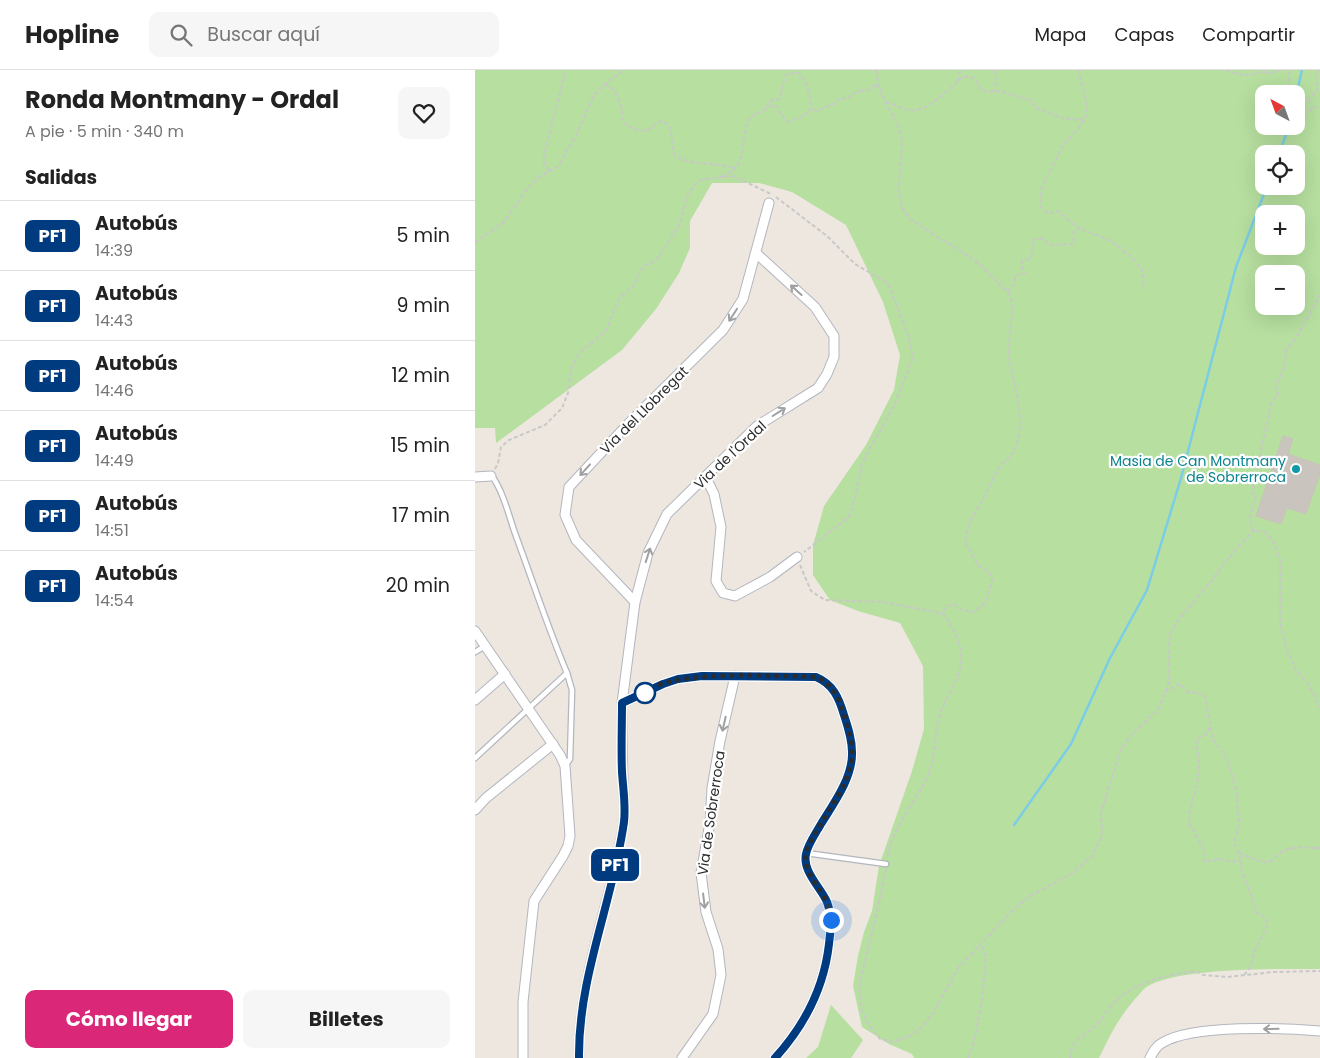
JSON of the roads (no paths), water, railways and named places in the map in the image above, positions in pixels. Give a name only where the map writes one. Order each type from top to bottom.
[{"type":"street","name":"Via del Llobregat","points":[[635,602],[576,540],[565,514],[569,487],[723,330],[743,299],[769,204]]},
{"type":"street","name":"Via de l'Ordal","points":[[579,1058],[583,995],[624,820],[621,748],[622,703],[635,602],[648,552],[667,514],[706,478],[757,426],[818,388],[827,374],[834,357],[834,336],[815,307],[756,254]]},
{"type":"street","points":[[475,477],[491,476]]},
{"type":"street","points":[[706,478],[714,494],[721,527],[716,581],[723,593],[735,596],[770,577],[797,558]]},
{"type":"street","points":[[475,631],[553,744],[565,766],[570,836],[563,856],[534,901],[523,1002],[523,1058]]},
{"type":"street","points":[[475,700],[505,674]]},
{"type":"street","points":[[622,703],[663,684],[678,679],[702,676],[816,677],[833,689],[840,702],[852,745],[851,764],[838,794],[806,853],[806,864],[825,900],[829,912],[830,936],[828,956],[823,976],[807,1016],[775,1058]]},
{"type":"street","name":"Via de Sobrerroca","points":[[683,1058],[713,1014],[721,975],[718,949],[706,912],[701,873],[711,823],[712,788],[720,741],[735,676]]},
{"type":"street","points":[[475,810],[553,744]]},
{"type":"street","points":[[1150,1058],[1161,1043],[1184,1035],[1221,1030],[1294,1029],[1320,1031]]},
{"type":"lane","points":[[491,476],[504,503],[572,690],[570,759],[565,766]]},
{"type":"lane","points":[[475,652],[485,646]]},
{"type":"lane","points":[[475,758],[567,673]]},
{"type":"lane","points":[[806,853],[886,864]]},
{"type":"waterway","points":[[1299,85],[1302,70]]},
{"type":"waterway","points":[[1282,145],[1286,135]]},
{"type":"waterway","points":[[1014,825],[1071,744],[1110,658],[1147,590],[1181,478],[1236,267],[1264,195]]},
{"type":"place","name":"Masia de Can Montmany de Sobrerroca","points":[[1296,469]]}]
